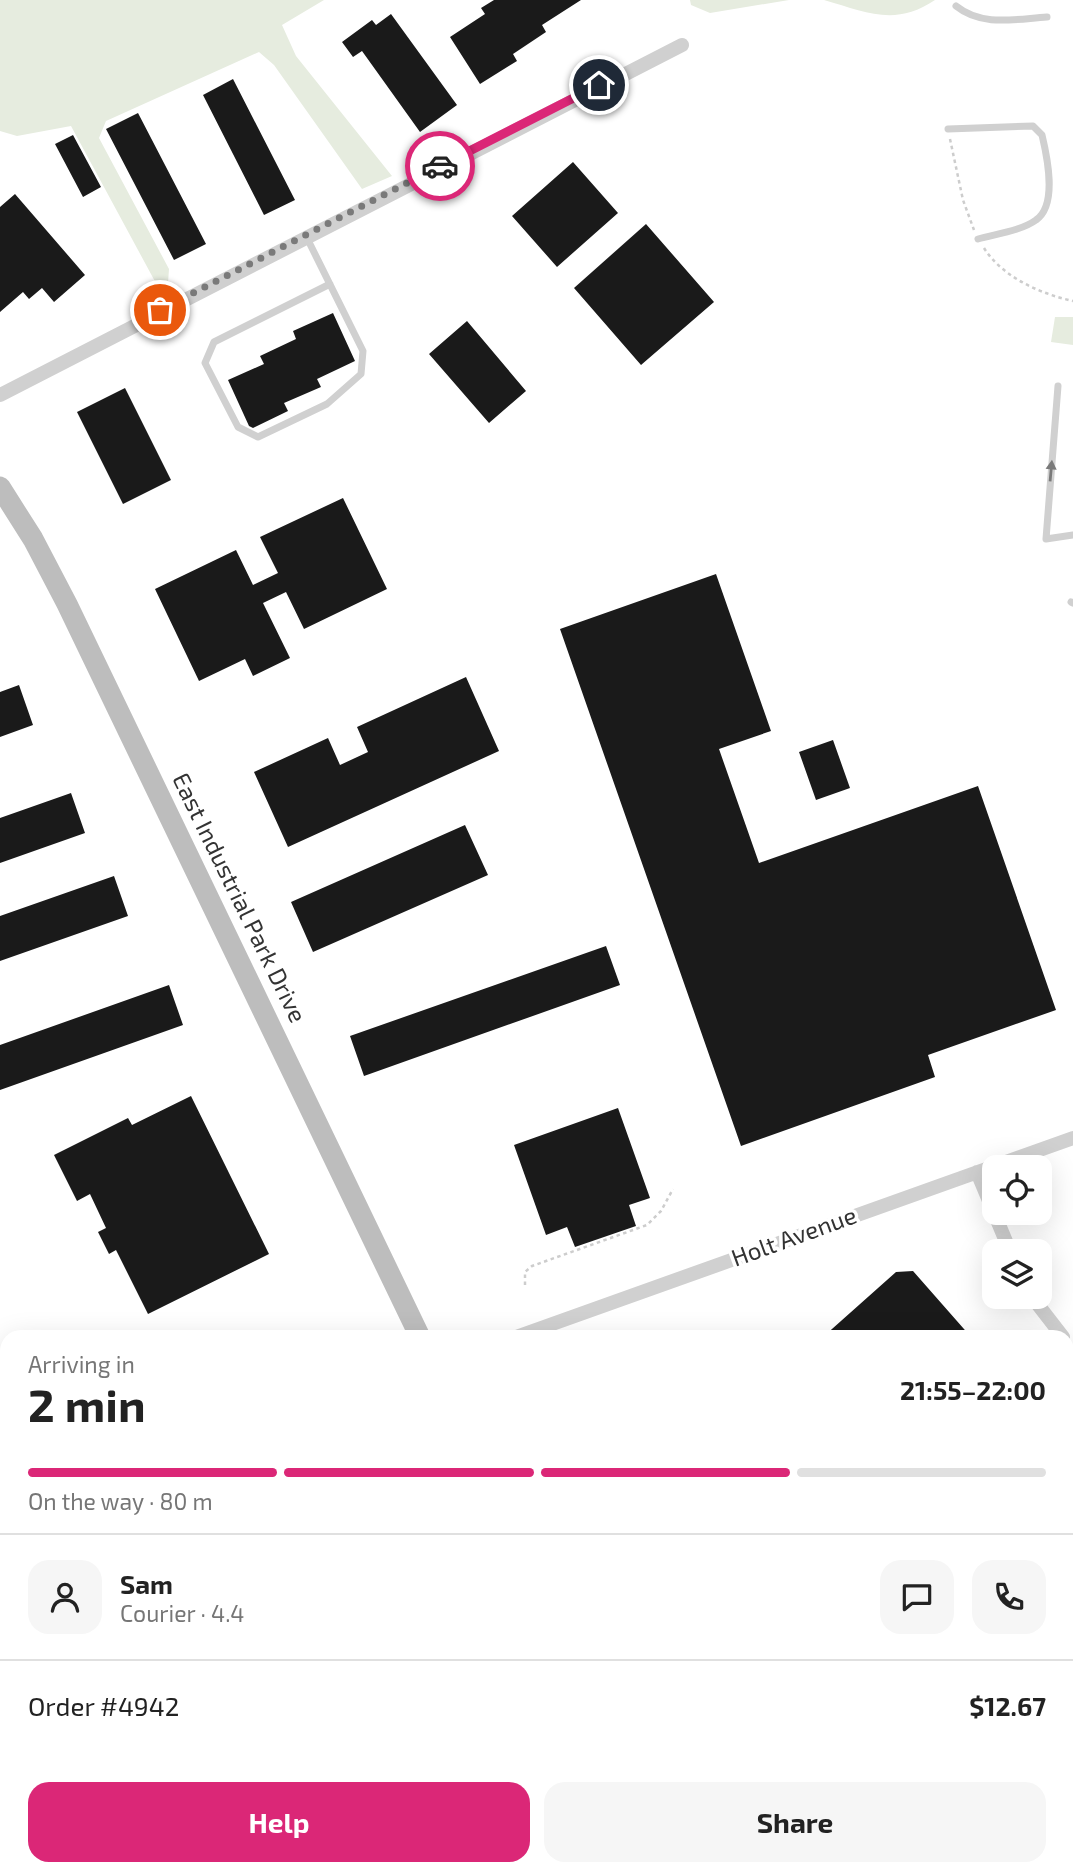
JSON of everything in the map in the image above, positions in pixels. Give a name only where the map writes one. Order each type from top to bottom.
[{"type":"street","points":[[0,395],[682,45]]},
{"type":"street","name":"East Industrial Park Drive","points":[[0,488],[33,539],[68,604],[417,1330]]},
{"type":"street","name":"Holt Avenue","points":[[536,1330],[1073,1138]]},
{"type":"street","points":[[977,1172],[1005,1239]]},
{"type":"street","points":[[1041,1309],[1058,1330]]},
{"type":"lane","points":[[956,6],[969,16],[989,20],[1046,17]]},
{"type":"lane","points":[[948,129],[1033,126],[1042,135],[1048,198],[1046,208],[1036,220],[978,239]]},
{"type":"lane","points":[[306,236],[330,284],[363,351],[361,374],[327,404],[258,437],[238,427],[205,363],[214,342],[330,284]]},
{"type":"lane","points":[[1058,386],[1046,539],[1073,535]]},
{"type":"path","points":[[526,1285],[525,1272],[532,1266],[647,1225],[661,1211],[673,1189]]},
{"type":"shaded area","points":[[0,0],[324,0],[282,25],[296,56],[392,176],[362,189],[274,65],[259,52],[106,121],[99,138],[169,269],[168,283],[158,287],[71,126],[17,136],[0,131]]},
{"type":"shaded area","points":[[690,0],[789,0],[710,13],[691,5]]},
{"type":"shaded area","points":[[824,0],[935,0],[907,13],[880,15]]},
{"type":"shaded area","points":[[1055,317],[1073,317],[1073,345],[1051,342]]},
{"type":"building","points":[[494,0],[581,0],[542,25],[546,32],[513,54],[517,61],[480,84],[450,37],[485,14],[481,8]]},
{"type":"building","points":[[391,14],[457,105],[420,132],[362,51],[353,57],[342,42],[372,20],[376,25]]},
{"type":"building","points":[[233,79],[295,200],[264,215],[203,95]]},
{"type":"building","points":[[138,113],[206,244],[174,260],[106,129]]},
{"type":"building","points":[[73,135],[101,187],[83,197],[55,144]]},
{"type":"building","points":[[573,162],[618,213],[557,267],[512,216]]},
{"type":"building","points":[[15,194],[85,275],[54,302],[42,288],[29,299],[23,292],[0,312],[0,207]]},
{"type":"building","points":[[646,224],[714,302],[641,365],[574,288]]},
{"type":"building","points":[[333,313],[355,361],[317,379],[321,387],[284,403],[288,411],[253,428],[249,426],[228,380],[264,364],[260,356],[296,339],[293,331]]},
{"type":"building","points":[[467,321],[526,391],[489,423],[429,354]]},
{"type":"building","points":[[125,388],[171,480],[123,504],[77,412]]},
{"type":"building","points":[[343,498],[387,589],[304,629],[286,592],[263,603],[290,658],[253,676],[245,659],[199,681],[155,589],[236,550],[253,585],[278,573],[260,537]]},
{"type":"building","points":[[716,574],[771,731],[719,749],[759,863],[978,786],[1056,1010],[928,1055],[935,1077],[741,1146],[560,629]]},
{"type":"building","points":[[466,677],[499,751],[288,847],[254,772],[328,738],[340,765],[368,752],[357,727]]},
{"type":"building","points":[[19,685],[33,725],[0,737],[0,692]]},
{"type":"building","points":[[833,740],[850,788],[816,800],[799,752]]},
{"type":"building","points":[[71,793],[85,833],[0,863],[0,818]]},
{"type":"building","points":[[465,825],[488,875],[313,952],[291,902]]},
{"type":"building","points":[[114,876],[128,916],[0,961],[0,916]]},
{"type":"building","points":[[606,946],[620,985],[364,1076],[350,1036]]},
{"type":"building","points":[[169,985],[183,1025],[0,1090],[0,1045]]},
{"type":"building","points":[[191,1096],[269,1254],[148,1314],[116,1250],[109,1254],[98,1232],[106,1228],[90,1194],[77,1201],[54,1155],[128,1118],[132,1125]]},
{"type":"building","points":[[618,1108],[650,1198],[629,1205],[636,1226],[575,1247],[567,1227],[546,1235],[514,1145]]},
{"type":"building","points":[[913,1271],[965,1330],[831,1330],[896,1272]]},
{"type":"way so far","points":[[160,310],[440,166]]},
{"type":"route","points":[[440,166],[599,85]]}]
